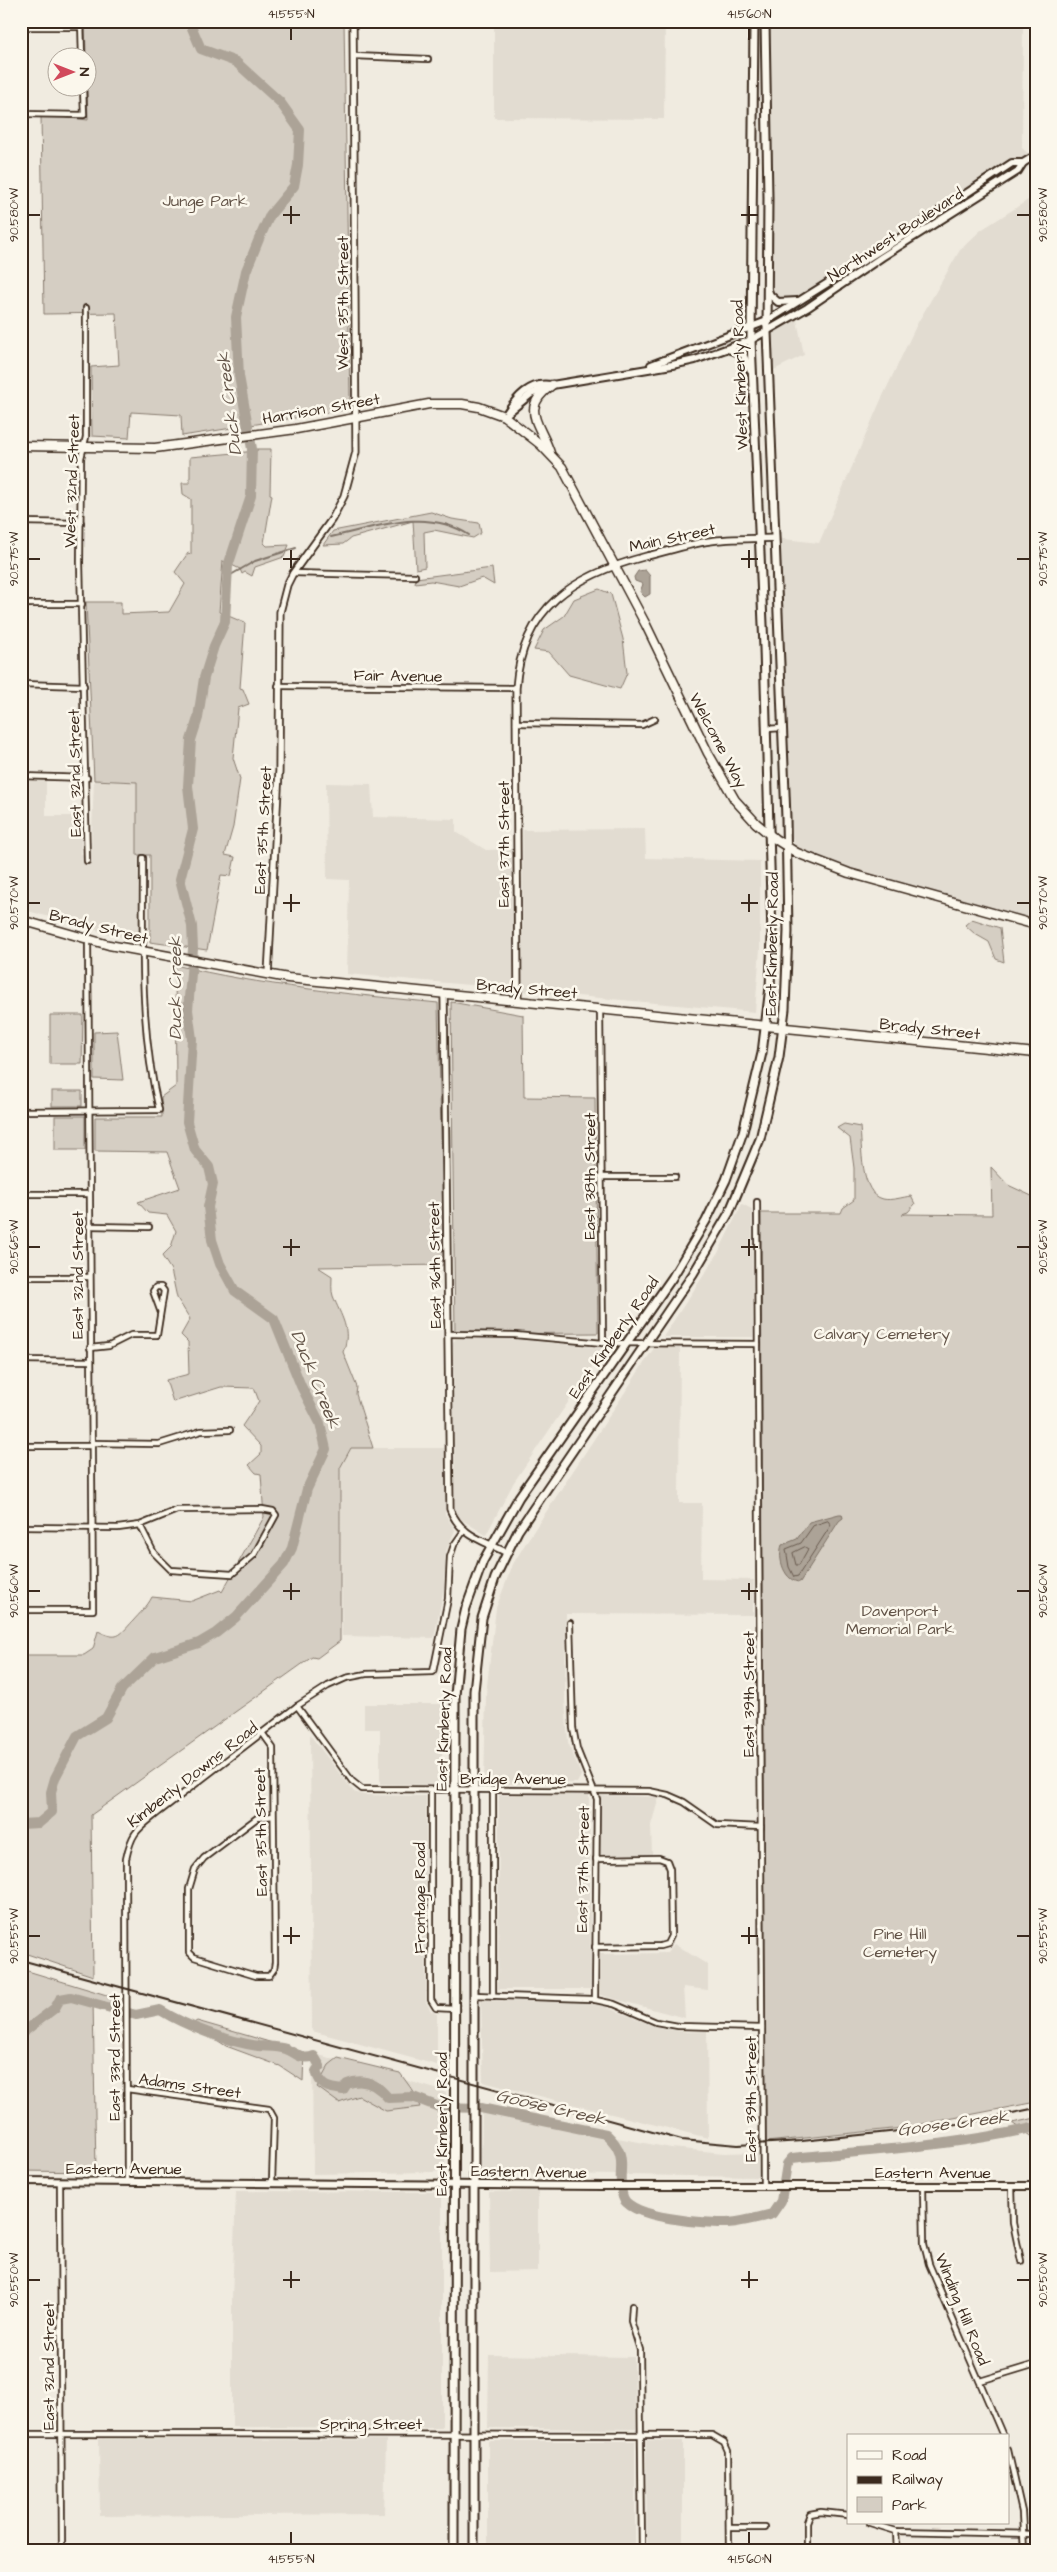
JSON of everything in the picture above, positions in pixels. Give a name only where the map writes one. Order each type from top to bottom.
[{"type":"highway","points":[[551,455],[534,420],[536,400],[552,385]]},
{"type":"highway","name":"Harrison Street","points":[[21,446],[155,448],[444,404],[479,407],[504,416]]},
{"type":"highway","name":"Welcome Way","points":[[504,416],[551,455],[562,468],[614,565],[724,781],[745,812],[770,835],[786,846],[849,873],[1036,925]]},
{"type":"highway","name":"Brady Street","points":[[21,920],[88,940],[268,975],[1036,1053]]},
{"type":"main road","name":"West Kimberly Road","points":[[754,21],[750,328],[767,728]]},
{"type":"main road","name":"West Kimberly Road","points":[[765,21],[768,198],[767,332],[782,728]]},
{"type":"main road","name":"Northwest Boulevard","points":[[767,332],[1018,171],[1023,163],[1036,155]]},
{"type":"main road","name":"Northwest Boulevard","points":[[767,321],[895,241],[1012,163],[1023,163]]},
{"type":"main road","points":[[767,288],[770,295],[781,303],[804,299]]},
{"type":"main road","points":[[640,369],[767,321]]},
{"type":"main road","points":[[504,416],[514,401],[528,389],[545,384],[552,385],[680,363],[726,349],[767,332]]},
{"type":"main road","points":[[726,349],[743,354],[749,364],[752,377]]},
{"type":"main road","name":"East Kimberly Road","points":[[454,2551],[454,1790],[455,1696],[462,1629],[475,1582],[491,1544],[519,1497],[672,1278],[706,1220],[726,1180],[743,1132],[757,1079],[770,987],[772,937],[767,728]]},
{"type":"main road","name":"East Kimberly Road","points":[[474,2551],[473,1790],[474,1691],[478,1644],[489,1596],[518,1531],[714,1240],[729,1213],[751,1162],[770,1104],[783,1027],[788,970],[782,728]]},
{"type":"main road","name":"Eastern Avenue","points":[[21,2181],[612,2186],[1036,2186]]},
{"type":"street","name":"West 35th Street","points":[[278,686],[280,612],[287,585],[293,573],[332,519],[344,496],[354,461],[357,416],[353,21]]},
{"type":"street","points":[[21,26],[81,24],[82,48]]},
{"type":"street","points":[[354,56],[428,59]]},
{"type":"street","points":[[21,114],[84,116],[83,98]]},
{"type":"street","name":"West 32nd Street","points":[[84,686],[81,458],[86,437],[86,308]]},
{"type":"street","points":[[21,522],[81,523]]},
{"type":"street","name":"Main Street","points":[[516,688],[519,664],[530,632],[552,601],[580,580],[614,565],[704,542],[775,538]]},
{"type":"street","points":[[293,573],[415,576]]},
{"type":"street","points":[[21,604],[82,604]]},
{"type":"street","points":[[21,684],[84,686]]},
{"type":"street","name":"East 32nd Street","points":[[84,686],[87,860]]},
{"type":"street","name":"Fair Avenue","points":[[278,686],[516,688]]},
{"type":"street","name":"East 35th Street","points":[[268,975],[279,771],[278,686]]},
{"type":"street","name":"East 37th Street","points":[[516,688],[518,1001]]},
{"type":"street","points":[[516,723],[642,725],[655,719]]},
{"type":"street","points":[[767,728],[782,728]]},
{"type":"street","points":[[21,776],[87,778]]},
{"type":"street","points":[[21,1111],[159,1110],[150,1074],[145,1037],[143,858]]},
{"type":"street","name":"East 32nd Street","points":[[21,1610],[93,1610],[88,940]]},
{"type":"street","name":"East 36th Street","points":[[444,994],[450,1509],[454,1520],[464,1532]]},
{"type":"street","name":"East 38th Street","points":[[600,1008],[603,1343]]},
{"type":"street","points":[[601,1177],[675,1177]]},
{"type":"street","points":[[21,1194],[89,1194]]},
{"type":"street","name":"East 39th Street","points":[[757,1202],[764,2186]]},
{"type":"street","points":[[89,1226],[149,1227]]},
{"type":"street","points":[[21,1277],[90,1277]]},
{"type":"street","points":[[90,1348],[109,1346],[131,1335],[157,1335],[160,1310]]},
{"type":"street","points":[[448,1334],[515,1335],[603,1343],[758,1344]]},
{"type":"street","points":[[21,1360],[91,1361]]},
{"type":"street","points":[[21,1446],[159,1444],[201,1431],[230,1430]]},
{"type":"street","points":[[21,1527],[118,1528],[140,1525],[177,1510],[195,1508],[273,1511],[276,1516],[272,1526],[248,1562],[232,1574],[171,1570],[152,1550],[140,1525]]},
{"type":"street","points":[[464,1532],[507,1553]]},
{"type":"street","name":"Kimberly Downs Road","points":[[127,1932],[126,1859],[131,1838],[137,1830],[297,1706],[328,1686],[346,1678],[366,1674],[429,1674],[435,1670],[450,1583],[450,1557],[454,1545],[464,1532]]},
{"type":"street","name":"East 37th Street","points":[[570,1623],[573,1728],[577,1749],[597,1799],[595,2000]]},
{"type":"street","name":"Bridge Avenue","points":[[297,1706],[356,1786],[369,1790],[649,1791],[668,1795],[684,1802],[717,1825],[761,1827]]},
{"type":"street","name":"East 35th Street","points":[[263,1734],[273,1748],[274,1969],[269,1976],[256,1976],[194,1957],[189,1952],[189,1889],[199,1864],[257,1818],[273,1816]]},
{"type":"street","name":"Frontage Road","points":[[431,1790],[432,2005],[442,2009],[454,2009]]},
{"type":"street","points":[[493,1790],[493,1996]]},
{"type":"street","points":[[595,1947],[660,1946],[667,1944],[671,1936],[670,1869],[667,1861],[659,1858],[596,1859]]},
{"type":"street","name":"East 33rd Street","points":[[127,1932],[127,2182]]},
{"type":"street","points":[[473,1995],[595,2000],[614,2004],[656,2022],[678,2026],[762,2028]]},
{"type":"street","name":"Adams Street","points":[[127,2089],[269,2109],[273,2114],[272,2182]]},
{"type":"street","name":"East 32nd Street","points":[[60,2181],[62,2551]]},
{"type":"street","name":"Winding Hill Road","points":[[923,2186],[924,2244],[929,2264],[1002,2434]]},
{"type":"street","points":[[1012,2186],[1013,2223],[1021,2261]]},
{"type":"street","points":[[632,2306],[631,2322],[640,2350],[642,2551]]},
{"type":"street","points":[[980,2381],[1036,2364]]},
{"type":"street","name":"Spring Street","points":[[21,2434],[455,2436],[707,2434],[721,2438],[728,2451],[729,2528]]},
{"type":"street","points":[[1010,2459],[1020,2503],[1024,2551]]},
{"type":"street","points":[[807,2551],[807,2522],[810,2514],[821,2512],[847,2516]]},
{"type":"street","points":[[873,2524],[896,2531],[1036,2534]]},
{"type":"street","points":[[729,2551],[729,2528],[765,2528]]},
{"type":"street","points":[[896,2531],[897,2551]]},
{"type":"shaded area","points":[[494,21],[665,21],[664,119],[494,118]]},
{"type":"shaded area","points":[[765,21],[1023,21],[1022,148],[1032,157],[1036,155],[1036,179],[1024,162],[897,245],[875,254],[804,299],[784,303],[770,295]]},
{"type":"shaded area","points":[[1036,195],[1036,925],[874,881],[797,853],[786,818],[775,538],[819,543],[880,402],[917,324],[960,250],[981,230]]},
{"type":"shaded area","points":[[797,320],[804,355],[768,373],[767,332]]},
{"type":"shaded area","points":[[21,780],[46,780],[46,816],[81,816],[81,854],[91,855],[94,780],[137,782],[139,942],[21,909]]},
{"type":"shaded area","points":[[326,783],[371,784],[373,817],[456,819],[456,832],[486,850],[512,849],[514,989],[347,974],[349,880],[327,879]]},
{"type":"shaded area","points":[[645,829],[646,858],[760,861],[760,949],[755,1012],[522,991],[523,830]]},
{"type":"shaded area","points":[[742,1204],[752,1209],[753,1337],[663,1337],[717,1255]]},
{"type":"shaded area","points":[[456,1339],[514,1339],[605,1348],[514,1482],[486,1535],[459,1518],[455,1509],[453,1342]]},
{"type":"shaded area","points":[[654,1348],[680,1348],[679,1503],[702,1503],[701,1579],[754,1580],[753,1615],[566,1614],[565,1700],[568,1742],[581,1775],[577,1783],[484,1784],[486,1694],[496,1608],[513,1564]]},
{"type":"shaded area","points":[[340,1448],[445,1448],[445,1514],[455,1530],[446,1551],[444,1588],[434,1638],[342,1636]]},
{"type":"shaded area","points":[[364,1704],[442,1704],[442,1785],[380,1784],[380,1729],[364,1729]]},
{"type":"shaded area","points":[[310,1735],[354,1792],[364,1795],[426,1796],[426,2002],[431,2011],[437,2014],[437,2065],[312,2031]]},
{"type":"shaded area","points":[[499,1795],[589,1795],[591,1989],[498,1989]]},
{"type":"shaded area","points":[[600,1795],[659,1797],[651,1825],[652,1855],[600,1854]]},
{"type":"shaded area","points":[[674,1944],[708,1965],[708,1990],[683,1987],[685,2018],[600,1995],[600,1954],[667,1953]]},
{"type":"shaded area","points":[[481,2000],[595,2003],[658,2027],[687,2032],[707,2031],[708,2138],[483,2082]]},
{"type":"shaded area","points":[[312,2053],[446,2092],[445,2165],[442,2170],[433,2172],[313,2174]]},
{"type":"shaded area","points":[[482,2109],[559,2127],[671,2148],[724,2153],[759,2152],[759,2177],[481,2173]]},
{"type":"shaded area","points":[[236,2191],[442,2192],[442,2428],[232,2427],[232,2299]]},
{"type":"shaded area","points":[[538,2191],[538,2271],[490,2272],[489,2192]]},
{"type":"shaded area","points":[[489,2355],[634,2357],[636,2429],[488,2428]]},
{"type":"shaded area","points":[[99,2439],[386,2440],[384,2514],[100,2516]]},
{"type":"shaded area","points":[[646,2440],[683,2441],[683,2551],[647,2551]]},
{"type":"shaded area","points":[[488,2441],[635,2441],[635,2551],[488,2551]]},
{"type":"green space","name":"Junge Park","points":[[85,21],[344,21],[350,403],[344,410],[182,436],[181,415],[131,412],[129,438],[92,436],[91,367],[119,365],[116,313],[44,314],[41,115],[88,120],[87,98],[98,98],[98,48],[86,48]]},
{"type":"green space","points":[[257,449],[271,449],[270,494],[272,495],[264,543],[267,546],[289,545],[284,557],[255,567],[252,576],[245,572],[242,574],[240,569],[223,561],[219,612],[245,623],[240,688],[243,689],[249,704],[238,708],[233,758],[240,779],[233,827],[225,855],[235,857],[231,876],[221,875],[207,950],[150,942],[150,855],[137,855],[137,782],[94,780],[86,602],[121,602],[121,614],[169,612],[185,584],[175,572],[188,553],[191,554],[191,499],[183,494],[182,483],[190,483],[190,457],[257,451]]},
{"type":"green space","points":[[431,512],[452,519],[479,523],[481,533],[473,538],[434,530],[424,532],[425,567],[416,569],[413,521],[351,538],[343,544],[323,545],[333,531]]},
{"type":"green space","points":[[492,568],[494,585],[482,578],[459,586],[431,581],[415,583],[416,578]]},
{"type":"green space","points":[[599,589],[611,594],[623,639],[627,673],[620,689],[569,675],[549,652],[534,650],[544,630],[564,616],[574,599]]},
{"type":"green space","points":[[972,919],[1000,928],[1004,962],[996,959],[989,942],[975,934],[965,925]]},
{"type":"green space","points":[[175,965],[273,984],[438,1003],[444,1265],[318,1267],[332,1276],[332,1294],[346,1330],[343,1352],[357,1387],[356,1394],[373,1448],[351,1448],[340,1468],[340,1641],[317,1658],[312,1657],[91,1815],[93,1976],[21,1952],[21,1655],[84,1655],[93,1649],[98,1631],[110,1636],[118,1635],[143,1610],[152,1597],[192,1601],[220,1590],[222,1592],[264,1517],[261,1474],[256,1473],[249,1465],[261,1454],[261,1446],[242,1426],[259,1401],[254,1388],[221,1387],[173,1402],[166,1380],[189,1374],[188,1342],[181,1335],[190,1319],[177,1298],[171,1270],[162,1256],[171,1247],[176,1231],[167,1215],[148,1213],[138,1202],[180,1188],[167,1152],[95,1151],[95,1117],[162,1117],[161,1097],[176,1086]]},
{"type":"green space","points":[[451,1002],[523,1015],[524,1097],[595,1098],[598,1333],[455,1334]]},
{"type":"green space","points":[[50,1015],[83,1015],[82,1064],[50,1064]]},
{"type":"green space","points":[[117,1031],[123,1080],[94,1079],[94,1032]]},
{"type":"green space","points":[[52,1091],[82,1091],[82,1106],[52,1106]]},
{"type":"green space","points":[[55,1116],[85,1116],[85,1150],[55,1150]]},
{"type":"green space","points":[[844,1124],[860,1127],[866,1179],[875,1195],[883,1199],[911,1196],[915,1204],[908,1212],[902,1214],[992,1215],[991,1167],[1008,1185],[1036,1198],[1036,2102],[902,2128],[766,2142],[761,1213],[841,1213],[843,1208],[854,1200],[854,1168],[850,1138],[837,1128]]},
{"type":"green space","points":[[21,1969],[110,1996],[118,2007],[93,2000],[96,2172],[21,2171]]},
{"type":"green space","points":[[197,2021],[304,2052],[303,2081],[280,2066],[226,2046],[192,2024]]},
{"type":"green space","points":[[338,2058],[400,2073],[413,2091],[420,2107],[386,2111],[359,2096],[339,2103],[317,2087],[329,2065]]},
{"type":"green space","points":[[1036,2118],[1036,2140],[1012,2123]]},
{"type":"water","points":[[645,570],[650,576],[650,594],[645,597],[640,592],[643,584],[635,581],[634,577],[638,571]]},
{"type":"water","points":[[842,1514],[843,1518],[839,1521],[800,1582],[790,1578],[786,1574],[782,1563],[782,1545],[797,1539],[809,1522]]},
{"type":"waterway","name":"Duck Creek","points":[[21,1824],[39,1823],[52,1812],[51,1792],[55,1778],[77,1736],[106,1718],[122,1689],[155,1657],[199,1643],[216,1633],[236,1617],[284,1564],[292,1548],[307,1489],[326,1449],[320,1423],[301,1386],[274,1319],[235,1291],[220,1264],[212,1240],[208,1207],[213,1184],[209,1167],[195,1150],[187,1122],[192,1039],[188,1010],[193,949],[192,926],[180,879],[193,829],[188,786],[191,740],[198,718],[204,678],[214,646],[225,622],[228,566],[251,496],[252,449],[239,376],[236,317],[246,271],[259,239],[270,215],[294,186],[298,165],[300,130],[280,102],[236,62],[201,49],[189,21]]},
{"type":"waterway","points":[[331,537],[384,525],[419,521],[436,522],[453,527],[469,535]]},
{"type":"waterway","points":[[229,576],[255,561],[296,548]]},
{"type":"waterway","name":"Goose Creek","points":[[21,2034],[55,2008],[60,1999],[71,1997],[136,2015],[160,2010],[195,2028],[220,2037],[246,2044],[283,2048],[306,2058],[314,2056],[320,2066],[316,2071],[322,2084],[325,2086],[343,2090],[347,2084],[359,2081],[365,2082],[375,2086],[388,2098],[413,2097],[439,2107],[481,2108],[606,2134],[619,2150],[621,2157],[621,2188],[623,2197],[628,2204],[654,2215],[687,2221],[733,2222],[772,2214],[781,2201],[787,2164],[792,2158],[945,2143],[1036,2127]]},
{"type":"railway","points":[[21,1960],[682,2140],[738,2145],[802,2141],[957,2125],[1036,2108]]},
{"type":"park label","name":"Calvary Cemetery","points":[[882,1333]]},
{"type":"park label","name":"Davenport Memorial Park","points":[[900,1619]]},
{"type":"park label","name":"Pine Hill Cemetery","points":[[900,1942]]}]
